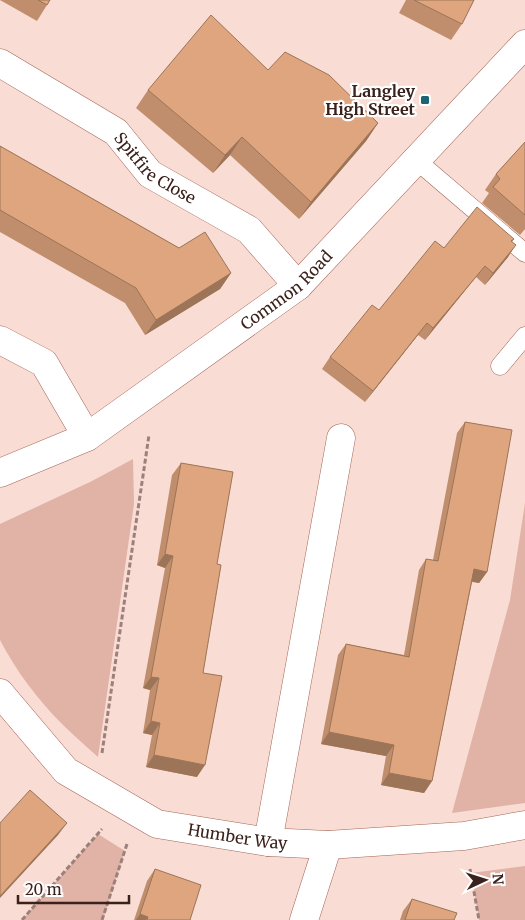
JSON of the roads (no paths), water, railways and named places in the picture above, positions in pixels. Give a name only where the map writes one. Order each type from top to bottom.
[{"type":"street","name":"Common Road","points":[[0,473],[87,436],[298,286],[525,44]]},
{"type":"street","name":"Spitfire Close","points":[[0,63],[116,132],[150,174],[249,230],[298,286]]},
{"type":"street","points":[[0,340],[44,364],[87,436]]},
{"type":"street","points":[[268,842],[341,438]]},
{"type":"street","name":"Humber Way","points":[[0,693],[66,771],[157,824],[268,842],[328,845],[464,836],[525,825]]},
{"type":"street","points":[[304,920],[328,845]]},
{"type":"lane","points":[[416,160],[525,253]]},
{"type":"lane","points":[[500,366],[525,336]]},
{"type":"place","name":"Langley High Street","points":[[425,100]]}]
